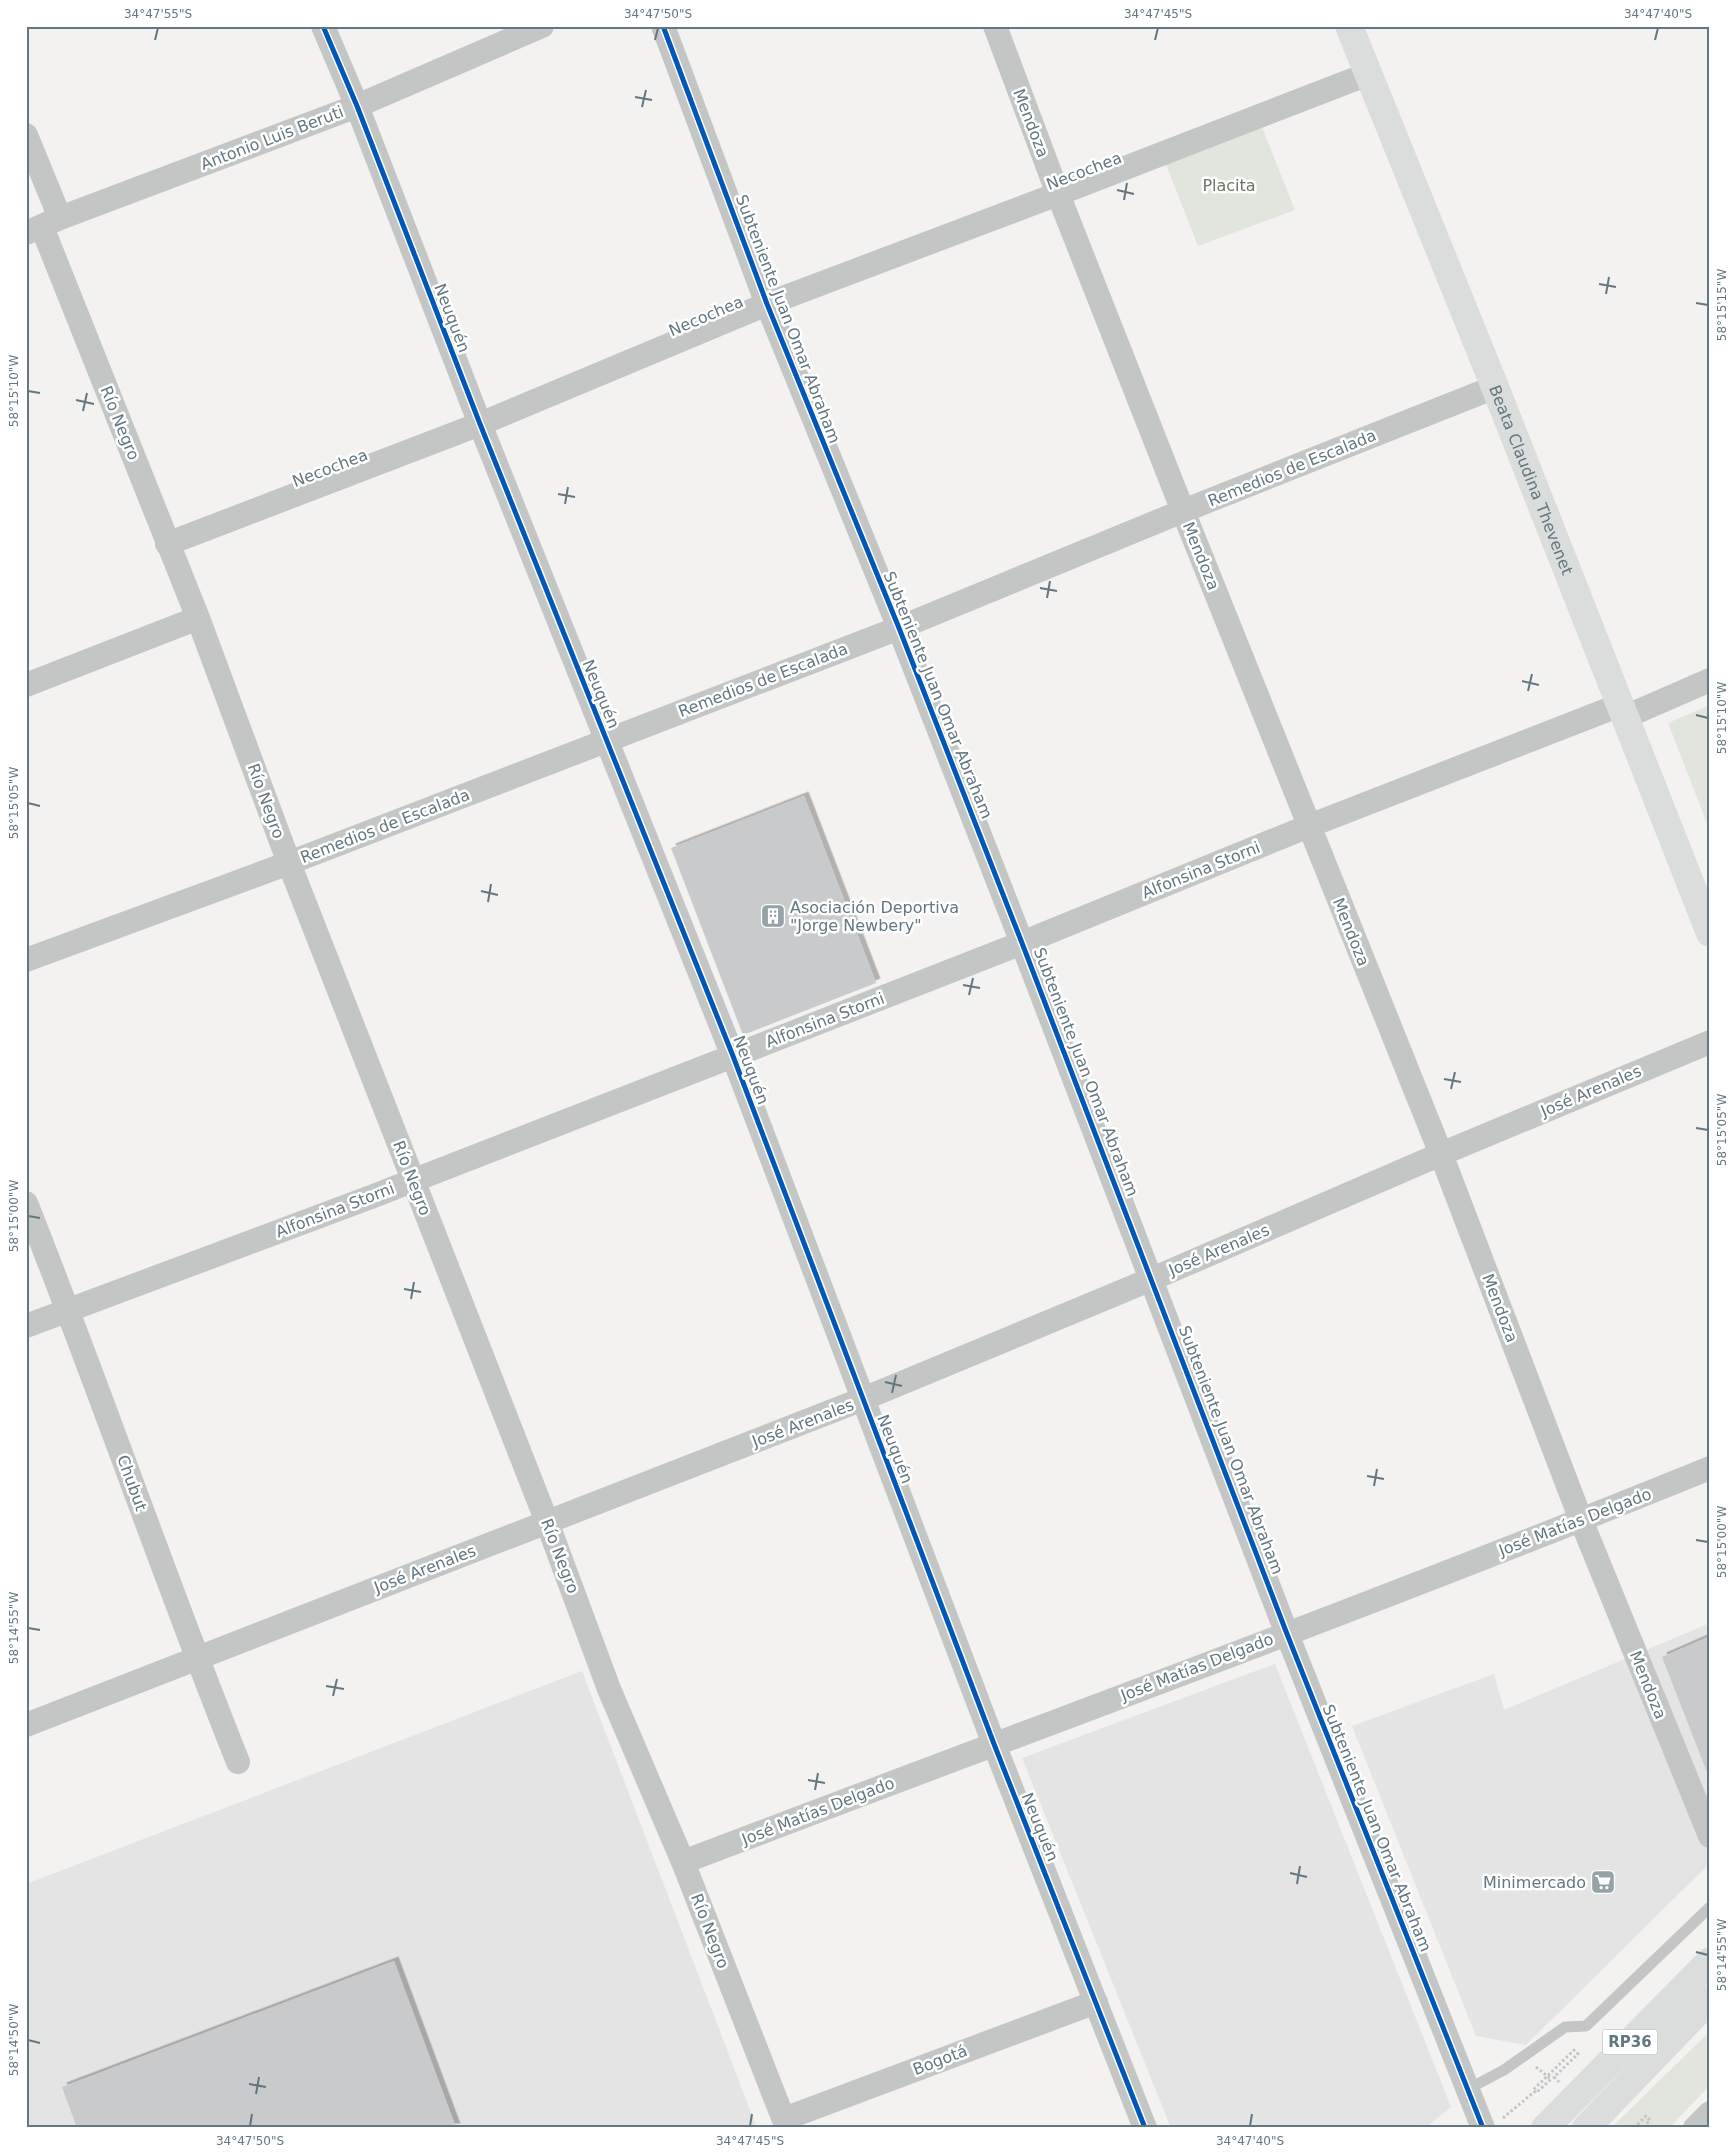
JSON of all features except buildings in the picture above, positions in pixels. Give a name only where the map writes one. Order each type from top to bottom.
[{"type":"main road","name":"Beata Claudina Thevenet","points":[[1349,26],[1495,387],[1710,933]]},
{"type":"main road","name":"RP36","points":[[1545,2128],[1710,1961]]},
{"type":"main road","name":"RP36","points":[[1586,2128],[1710,1999]]},
{"type":"main road","points":[[1641,2071],[1710,2012]]},
{"type":"street","name":"Neuquén","points":[[323,26],[357,106],[480,424],[733,1056],[994,1744],[1145,2128]]},
{"type":"street","name":"Antonio Luis Beruti","points":[[43,226],[357,106],[542,26]]},
{"type":"street","name":"Subteniente Juan Omar Abraham","points":[[663,26],[767,304],[899,628],[1152,1279],[1287,1634],[1481,2123]]},
{"type":"street","name":"Mendoza","points":[[995,26],[1058,194],[1183,511],[1441,1154],[1581,1520],[1710,1836]]},
{"type":"street","name":"Necochea","points":[[168,544],[480,424],[767,304],[1368,74]]},
{"type":"street","name":"Río Negro","points":[[26,135],[43,226],[198,618],[290,863],[412,1180],[547,1522],[610,1689],[683,1862],[785,2123]]},
{"type":"street","name":"Remedios de Escalada","points":[[26,960],[290,863],[899,628],[1183,511],[1495,387]]},
{"type":"street","points":[[26,685],[198,618]]},
{"type":"street","name":"Alfonsina Storni","points":[[26,1326],[371,1197],[733,1056],[1309,826],[1710,680]]},
{"type":"street","name":"José Arenales","points":[[26,1725],[863,1399],[1152,1279],[1441,1154],[1710,1042]]},
{"type":"street","name":"Chubut","points":[[26,1203],[69,1310],[197,1659],[238,1762]]},
{"type":"street","name":"José Matías Delgado","points":[[683,1862],[1287,1634],[1710,1468]]},
{"type":"street","name":"Bogotá","points":[[785,2123],[1096,2002]]},
{"type":"street","points":[[1695,2128],[1710,2113]]},
{"type":"lane","points":[[1468,2089],[1510,2066],[1565,2027],[1586,2026],[1710,1907]]},
{"type":"path","points":[[1481,2123],[1533,2091],[1574,2050],[1578,2054],[1536,2093],[1533,2091]]},
{"type":"path","points":[[1634,2128],[1646,2116],[1650,2120],[1643,2128]]},
{"type":"shaded area","points":[[1710,1623],[1710,1863],[1526,2045],[1476,2036],[1352,1726],[1494,1674],[1504,1710]]},
{"type":"shaded area","points":[[1275,1664],[1451,2107],[1425,2128],[1171,2128],[1022,1758]]},
{"type":"shaded area","points":[[582,1671],[757,2128],[26,2128],[26,1884]]},
{"type":"green space","name":"Placita","points":[[1260,122],[1295,210],[1198,246],[1165,162]]},
{"type":"green space","points":[[1710,705],[1710,831],[1668,723]]},
{"type":"green space","points":[[1710,2031],[1710,2085],[1669,2128],[1611,2128]]},
{"type":"cycle path","points":[[323,26],[357,106],[480,424],[733,1056],[994,1744],[1145,2128]]},
{"type":"cycle path","points":[[663,26],[767,304],[899,628],[1287,1634],[1483,2128]]},
{"type":"place","name":"Asociación Deportiva \"Jorge Newbery\"","points":[[773,916]]},
{"type":"place","name":"Minimercado","points":[[1603,1882]]}]
